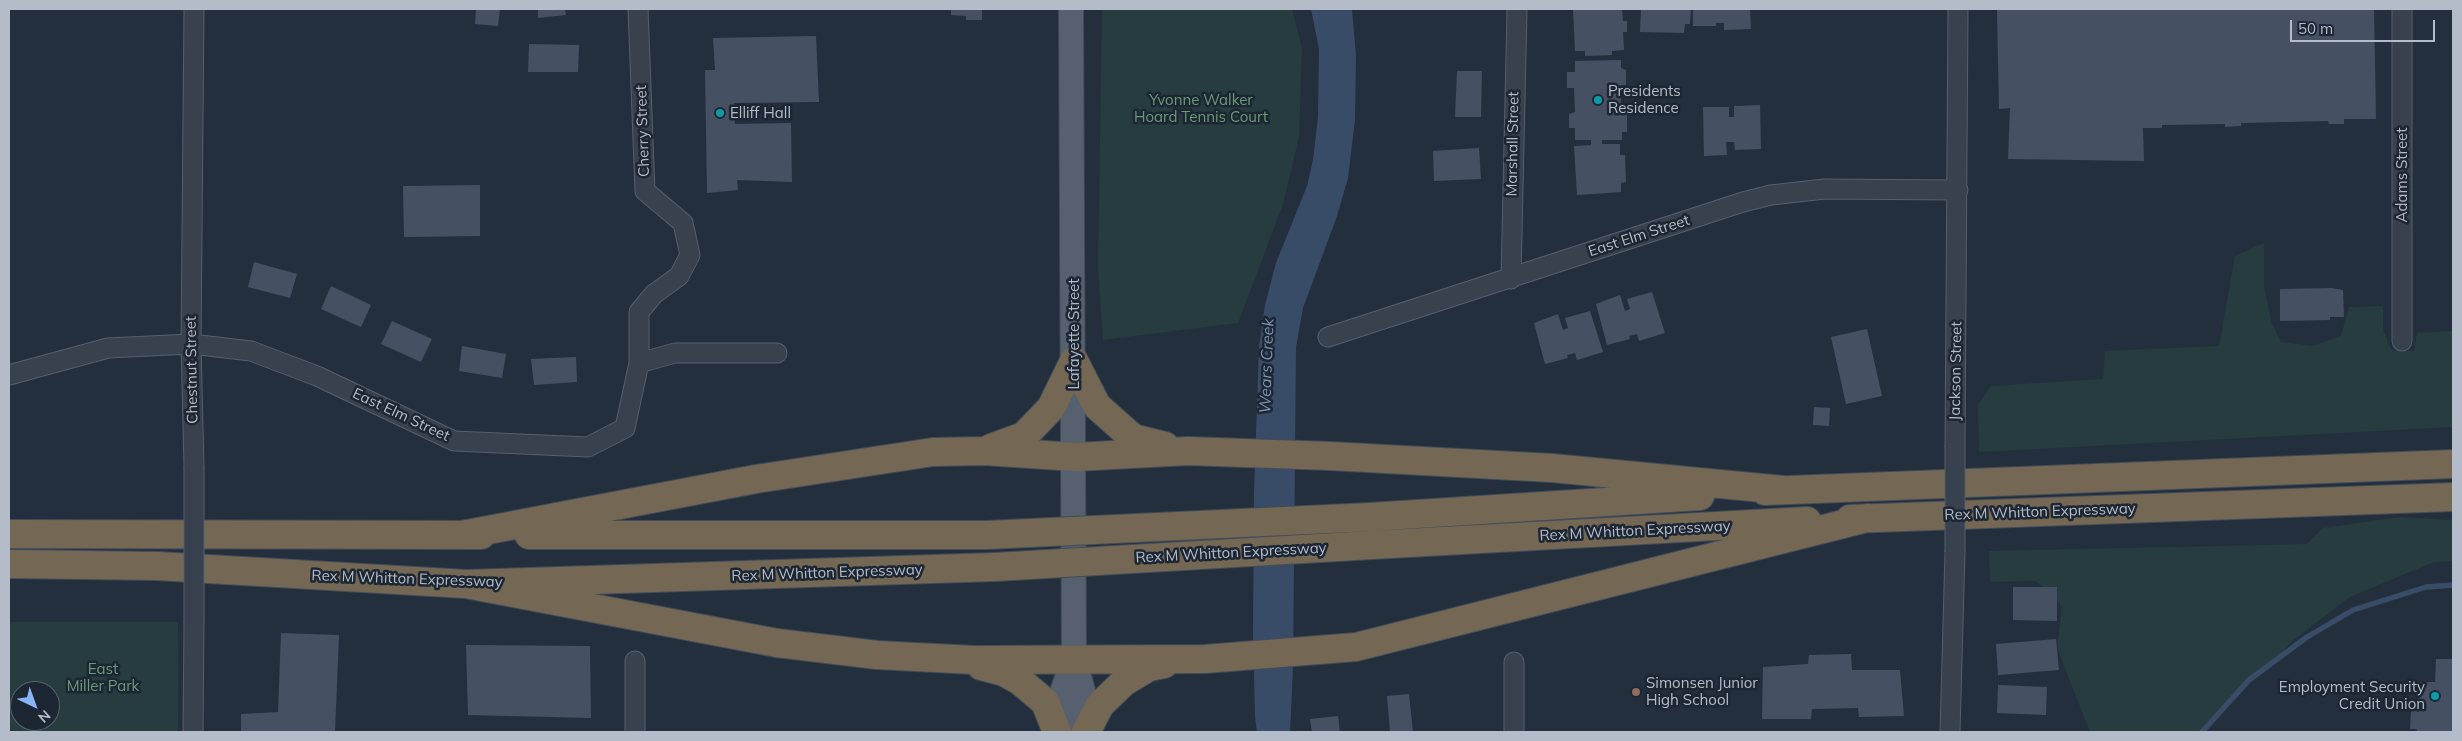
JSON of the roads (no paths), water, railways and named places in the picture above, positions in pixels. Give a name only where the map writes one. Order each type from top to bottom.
[{"type":"highway","points":[[985,451],[1024,436],[1051,408],[1074,361]]},
{"type":"highway","points":[[1074,361],[1097,406],[1133,438],[1188,451]]},
{"type":"highway","points":[[462,535],[756,479],[933,452],[985,451],[1075,457],[1188,451],[1330,456],[1552,468],[1783,490]]},
{"type":"highway","name":"Rex M Whitton Expressway","points":[[9,534],[987,535],[1370,517],[1783,490],[2453,464]]},
{"type":"highway","name":"Rex M Whitton Expressway","points":[[9,564],[158,566],[466,584],[995,567],[1867,518],[2453,497]]},
{"type":"highway","points":[[466,584],[776,643],[877,655],[960,660],[1074,658],[1198,659],[1356,647],[1867,518]]},
{"type":"highway","points":[[1084,732],[1100,705],[1124,682],[1149,667],[1198,659]]},
{"type":"highway","points":[[960,660],[1004,672],[1020,681],[1045,702],[1057,732]]},
{"type":"main road","name":"Lafayette Street","points":[[1071,9],[1075,457],[1074,658],[1083,691],[1084,732]]},
{"type":"main road","name":"Lafayette Street","points":[[1061,732],[1063,689],[1074,658]]},
{"type":"street","name":"Chestnut Street","points":[[193,732],[194,467],[191,344],[194,9]]},
{"type":"street","name":"Cherry Street","points":[[638,9],[645,191],[683,223],[690,255],[679,276],[654,294],[639,312],[639,363]]},
{"type":"street","name":"Marshall Street","points":[[1511,279],[1517,9]]},
{"type":"street","name":"Jackson Street","points":[[1950,732],[1954,552],[1958,9]]},
{"type":"street","name":"Adams Street","points":[[2402,9],[2402,341]]},
{"type":"street","name":"East Elm Street","points":[[1328,337],[1743,202],[1771,195],[1825,189],[1958,190]]},
{"type":"street","name":"East Elm Street","points":[[9,375],[108,348],[191,344],[252,351],[317,376],[454,441],[588,447],[625,428],[639,363]]},
{"type":"street","points":[[639,363],[675,353],[777,353]]},
{"type":"street","points":[[635,661],[635,732]]},
{"type":"street","points":[[1514,662],[1514,732]]},
{"type":"water","name":"Wears Creek","points":[[1311,9],[1352,9],[1356,56],[1355,120],[1348,178],[1337,216],[1303,308],[1296,347],[1293,668],[1290,732],[1257,732],[1253,634],[1254,493],[1259,346],[1265,305],[1276,263],[1307,186],[1313,160],[1318,117],[1319,49]]},
{"type":"waterway","points":[[2202,732],[2249,680],[2307,637],[2353,610],[2426,587],[2453,585]]},
{"type":"place","name":"Presidents Residence","points":[[1598,100]]},
{"type":"place","name":"Elliff Hall","points":[[720,113]]},
{"type":"place","name":"Simonsen Junior High School","points":[[1636,692]]},
{"type":"place","name":"Employment Security Credit Union","points":[[2435,696]]},
{"type":"park label","name":"Yvonne Walker Hoard Tennis Court","points":[[1201,108]]},
{"type":"park label","name":"East Miller Park","points":[[103,678]]}]
